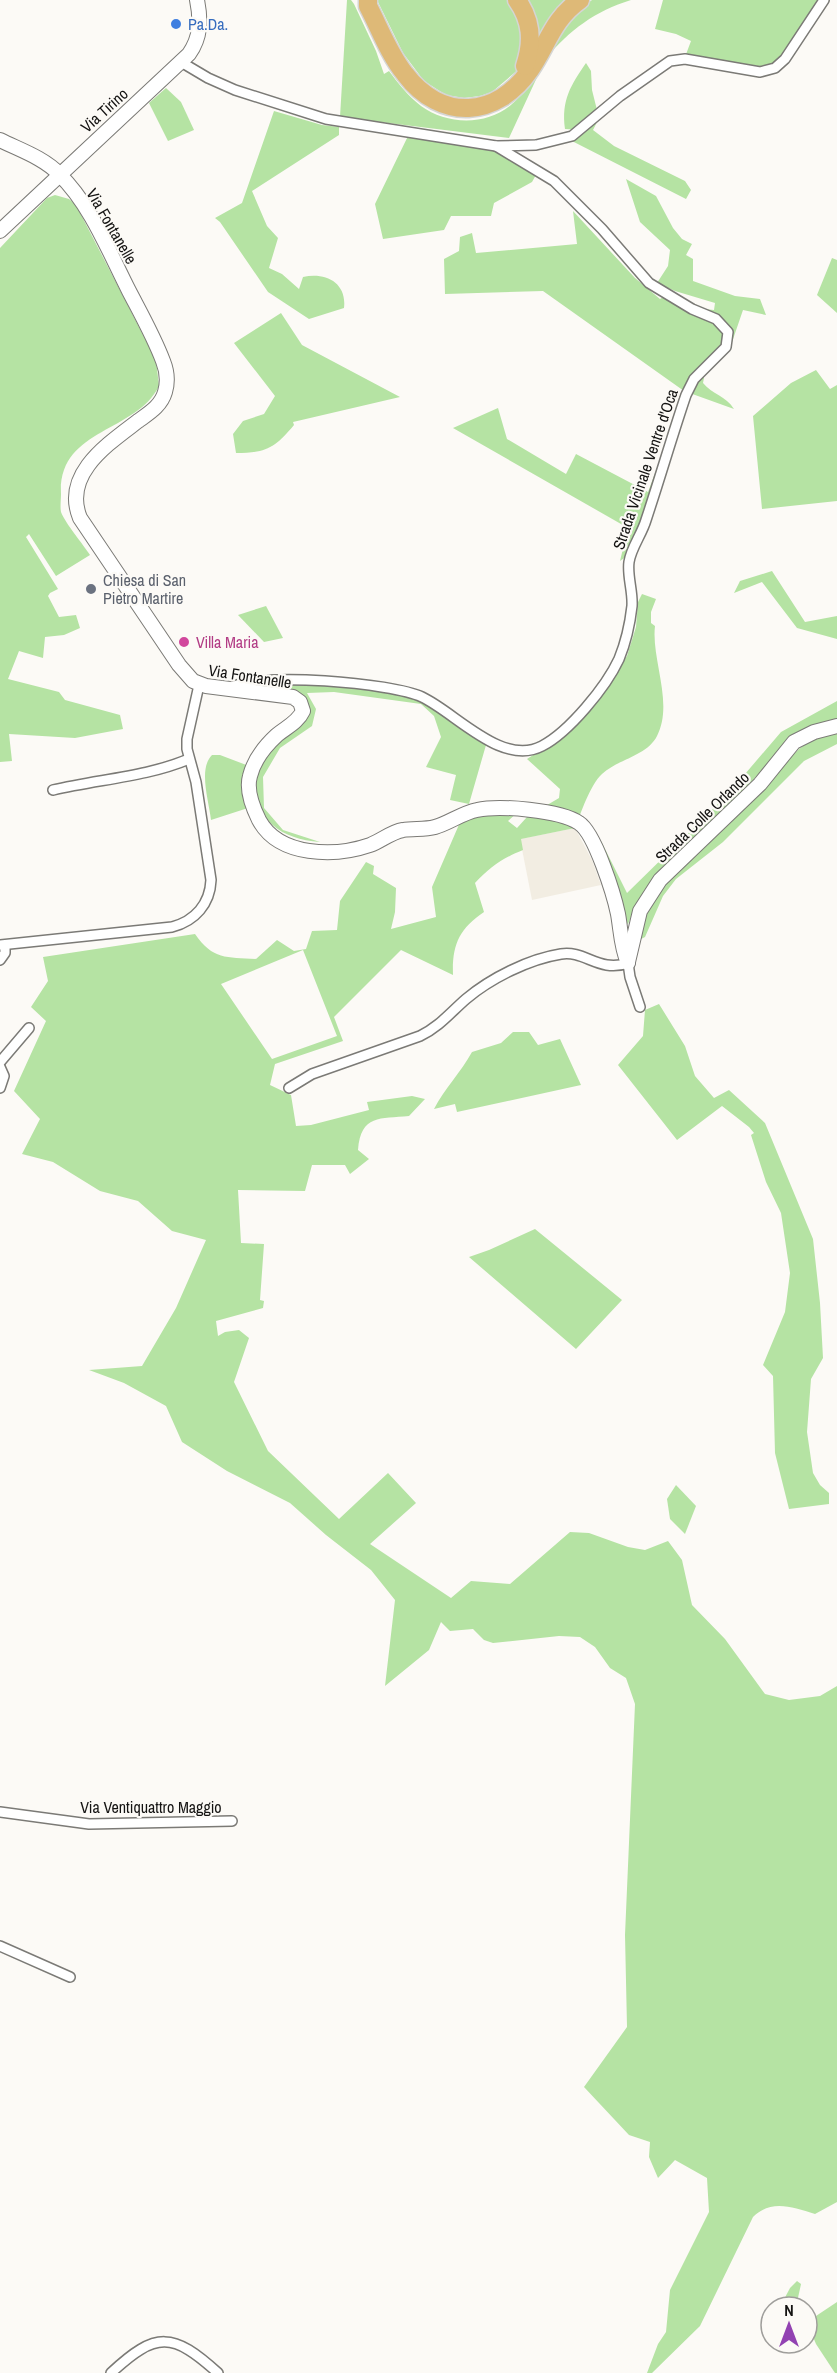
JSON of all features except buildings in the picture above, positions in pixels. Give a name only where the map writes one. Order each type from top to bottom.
[{"type":"highway","points":[[517,0],[529,22],[531,37],[521,81]]},
{"type":"highway","points":[[366,2],[396,62],[414,85],[433,99],[453,108],[476,108],[502,98],[521,81],[531,70],[556,22],[580,0]]},
{"type":"street","name":"Via Tirino","points":[[0,231],[189,54],[198,39],[197,0]]},
{"type":"street","name":"Strada Vicinale Ventre d'Oca","points":[[181,62],[208,78],[236,90],[326,119],[495,146],[536,146],[572,136],[620,96],[670,61],[685,58],[760,72],[775,68],[785,59],[824,0]]},
{"type":"street","name":"Via Fontanelle","points":[[0,140],[33,156],[59,174],[85,208],[164,361],[167,380],[164,395],[158,405],[117,437],[85,468],[77,489],[78,513],[153,629],[179,665],[199,684],[293,697],[300,702],[303,711],[300,717],[260,753],[249,777],[248,785],[253,807],[267,833],[296,848],[317,852],[340,852],[372,844],[403,830],[434,828],[477,810],[527,809],[578,822],[589,833],[603,863],[618,913],[624,954],[640,1007]]},
{"type":"street","name":"Strada Vicinale Ventre d'Oca","points":[[229,689],[237,684],[285,681],[363,682],[403,690],[422,697],[508,750],[529,751],[542,746],[566,730],[595,695],[618,661],[632,609],[633,593],[628,562],[646,521],[686,395],[694,379],[726,347],[728,332],[716,319],[692,309],[649,283],[602,229],[554,181],[495,146]]},
{"type":"street","points":[[0,960],[5,953],[2,946],[172,927],[183,924],[199,912],[210,892],[211,880],[187,739],[199,684]]},
{"type":"street","name":"Strada Colle Orlando","points":[[628,963],[640,911],[660,880],[760,784],[794,742],[814,732],[837,726]]},
{"type":"street","points":[[54,790],[164,769],[189,759]]},
{"type":"street","points":[[289,1088],[312,1074],[431,1030],[467,998],[491,982],[526,965],[562,954],[571,954],[614,967],[628,963]]},
{"type":"street","points":[[0,1088],[4,1076],[0,1064],[29,1028]]},
{"type":"street","name":"Via Ventiquattro Maggio","points":[[0,1812],[89,1824],[232,1821]]},
{"type":"street","points":[[0,1946],[70,1977]]},
{"type":"street","points":[[111,2373],[148,2344],[162,2341],[186,2348],[218,2373]]},
{"type":"shaded area","points":[[575,828],[592,860],[601,885],[532,900],[520,839]]},
{"type":"green space","points":[[347,0],[351,0],[354,4],[384,74],[389,71],[416,102],[443,117],[455,120],[479,119],[502,111],[520,97],[538,71],[509,138],[340,117]]},
{"type":"green space","points":[[377,0],[510,0],[524,24],[519,69],[492,92],[464,98],[446,95],[424,81],[403,53]]},
{"type":"green space","points":[[524,0],[572,0],[534,52]]},
{"type":"green space","points":[[592,0],[631,0],[606,10],[584,23],[546,58],[564,25]]},
{"type":"green space","points":[[663,0],[819,0],[790,51],[761,69],[685,57],[691,41],[676,34],[655,29]]},
{"type":"green space","points":[[586,63],[591,71],[592,90],[597,110],[598,120],[593,130],[614,146],[685,181],[691,190],[686,199],[568,139],[580,130],[565,129],[566,101],[568,93]]},
{"type":"green space","points":[[166,88],[181,102],[194,130],[168,141],[149,103]]},
{"type":"green space","points":[[274,111],[322,125],[339,127],[339,135],[252,191],[267,226],[278,238],[269,268],[282,274],[299,289],[303,277],[320,276],[333,281],[342,292],[344,308],[309,319],[268,292],[215,218],[242,203]]},
{"type":"green space","points":[[409,134],[491,147],[537,173],[532,182],[494,203],[491,216],[451,216],[444,230],[383,239],[375,204]]},
{"type":"green space","points":[[626,179],[656,196],[673,228],[682,239],[692,244],[686,255],[693,259],[693,281],[735,296],[760,299],[766,315],[743,310],[730,348],[699,369],[704,378],[703,383],[734,409],[684,391],[543,291],[445,294],[444,259],[459,251],[460,237],[472,233],[476,253],[577,244],[573,211],[635,278],[660,299],[666,295],[691,311],[714,310],[715,303],[657,283],[668,266],[670,250],[640,222]]},
{"type":"green space","points":[[55,195],[69,199],[76,205],[156,360],[159,386],[148,401],[134,413],[85,443],[72,456],[63,472],[61,512],[90,555],[56,576],[29,534],[26,537],[58,589],[48,596],[59,617],[76,615],[80,628],[64,635],[45,637],[43,658],[19,651],[8,679],[59,692],[65,700],[120,715],[123,729],[75,738],[9,734],[12,761],[0,762],[0,248],[47,198]]},
{"type":"green space","points":[[832,258],[837,260],[837,313],[817,295]]},
{"type":"green space","points":[[281,313],[302,345],[400,397],[293,422],[294,425],[287,433],[269,448],[255,452],[236,453],[233,434],[243,421],[264,414],[275,396],[234,343]]},
{"type":"green space","points":[[816,370],[830,389],[837,385],[837,501],[762,509],[753,416],[791,383]]},
{"type":"green space","points":[[498,408],[507,439],[566,474],[576,454],[648,492],[666,444],[650,503],[627,556],[620,561],[628,528],[453,428]]},
{"type":"green space","points":[[772,571],[805,622],[837,616],[837,639],[797,628],[762,582],[734,593],[740,581]]},
{"type":"green space","points":[[642,594],[656,599],[651,612],[651,623],[655,626],[656,652],[663,695],[662,723],[657,736],[639,753],[602,774],[586,800],[575,828],[521,839],[523,850],[497,864],[475,883],[484,912],[468,925],[459,939],[454,955],[453,975],[401,950],[334,1017],[343,1041],[275,1064],[270,1085],[291,1095],[296,1126],[311,1125],[369,1110],[367,1102],[412,1096],[425,1099],[409,1116],[381,1119],[368,1124],[363,1130],[358,1150],[369,1159],[350,1174],[345,1165],[312,1165],[305,1191],[238,1190],[241,1243],[264,1244],[260,1300],[264,1301],[263,1308],[216,1321],[218,1336],[225,1332],[239,1330],[249,1338],[234,1382],[268,1451],[339,1519],[388,1473],[416,1503],[370,1544],[451,1598],[471,1581],[510,1584],[570,1532],[589,1533],[628,1547],[645,1550],[668,1541],[682,1560],[692,1605],[725,1639],[765,1694],[789,1700],[820,1696],[837,1686],[837,2202],[815,2214],[790,2207],[774,2206],[760,2211],[753,2217],[700,2326],[652,2373],[647,2373],[658,2344],[666,2332],[670,2290],[709,2212],[707,2178],[675,2160],[658,2178],[649,2157],[650,2142],[629,2135],[584,2087],[627,2027],[625,1935],[635,1704],[626,1678],[610,1668],[595,1647],[580,1637],[559,1636],[493,1643],[484,1640],[473,1629],[450,1631],[441,1622],[429,1650],[385,1686],[395,1600],[371,1570],[290,1503],[227,1471],[182,1442],[166,1406],[124,1383],[89,1370],[142,1366],[176,1308],[206,1240],[172,1231],[138,1201],[100,1191],[53,1162],[22,1154],[40,1119],[14,1091],[46,1021],[31,1007],[48,981],[43,957],[195,934],[208,949],[228,957],[256,959],[277,940],[294,951],[306,949],[312,931],[337,930],[340,901],[366,862],[374,866],[373,874],[396,888],[395,912],[391,929],[436,917],[432,887],[461,820],[474,813],[519,811],[508,821],[517,828],[527,817],[559,798],[560,789],[527,759],[573,729],[627,656],[636,627],[638,602]],"holes":[[[303,950],[337,1036],[272,1059],[221,984]]]},
{"type":"green space","points":[[266,606],[283,638],[264,642],[238,615]]},
{"type":"green space","points":[[250,685],[366,686],[424,701],[486,745],[469,804],[450,800],[456,775],[426,767],[441,737],[434,716],[421,704],[334,692],[307,693],[316,709],[312,726],[280,748],[263,777],[264,808],[283,830],[320,842],[291,836],[279,830],[262,812],[257,800],[256,770],[306,703],[304,696],[296,692]]},
{"type":"green space","points":[[837,701],[837,721],[781,749],[633,912],[628,924],[622,921],[598,843],[601,841],[627,893],[727,795],[781,732]]},
{"type":"green space","points":[[837,731],[837,744],[804,761],[723,842],[676,879],[663,896],[645,937],[641,939],[639,935],[652,900],[672,874],[799,749],[810,741]]},
{"type":"green space","points":[[212,755],[220,755],[249,766],[248,808],[211,820],[205,777],[208,761]]},
{"type":"green space","points":[[659,1004],[685,1046],[695,1076],[714,1098],[729,1090],[765,1123],[813,1239],[823,1358],[811,1379],[807,1432],[813,1473],[820,1485],[829,1493],[829,1504],[789,1509],[775,1453],[773,1376],[763,1365],[785,1312],[790,1273],[781,1213],[766,1182],[751,1135],[754,1133],[722,1106],[677,1140],[618,1065],[643,1036],[645,1010]]},
{"type":"green space","points":[[513,1032],[529,1032],[538,1045],[560,1039],[581,1085],[457,1112],[455,1104],[434,1109],[472,1052],[501,1043]]},
{"type":"green space","points":[[535,1229],[622,1300],[576,1349],[469,1257]]},
{"type":"green space","points":[[676,1485],[696,1506],[685,1534],[670,1519],[667,1499]]},
{"type":"green space","points":[[797,2281],[801,2284],[799,2295],[786,2295]]},
{"type":"green space","points":[[837,2302],[837,2373],[819,2349],[819,2314]]},
{"type":"place","name":"Pa.Da.","points":[[176,24]]},
{"type":"place","name":"Chiesa di San Pietro Martire","points":[[91,589]]},
{"type":"place","name":"Villa Maria","points":[[184,642]]}]
